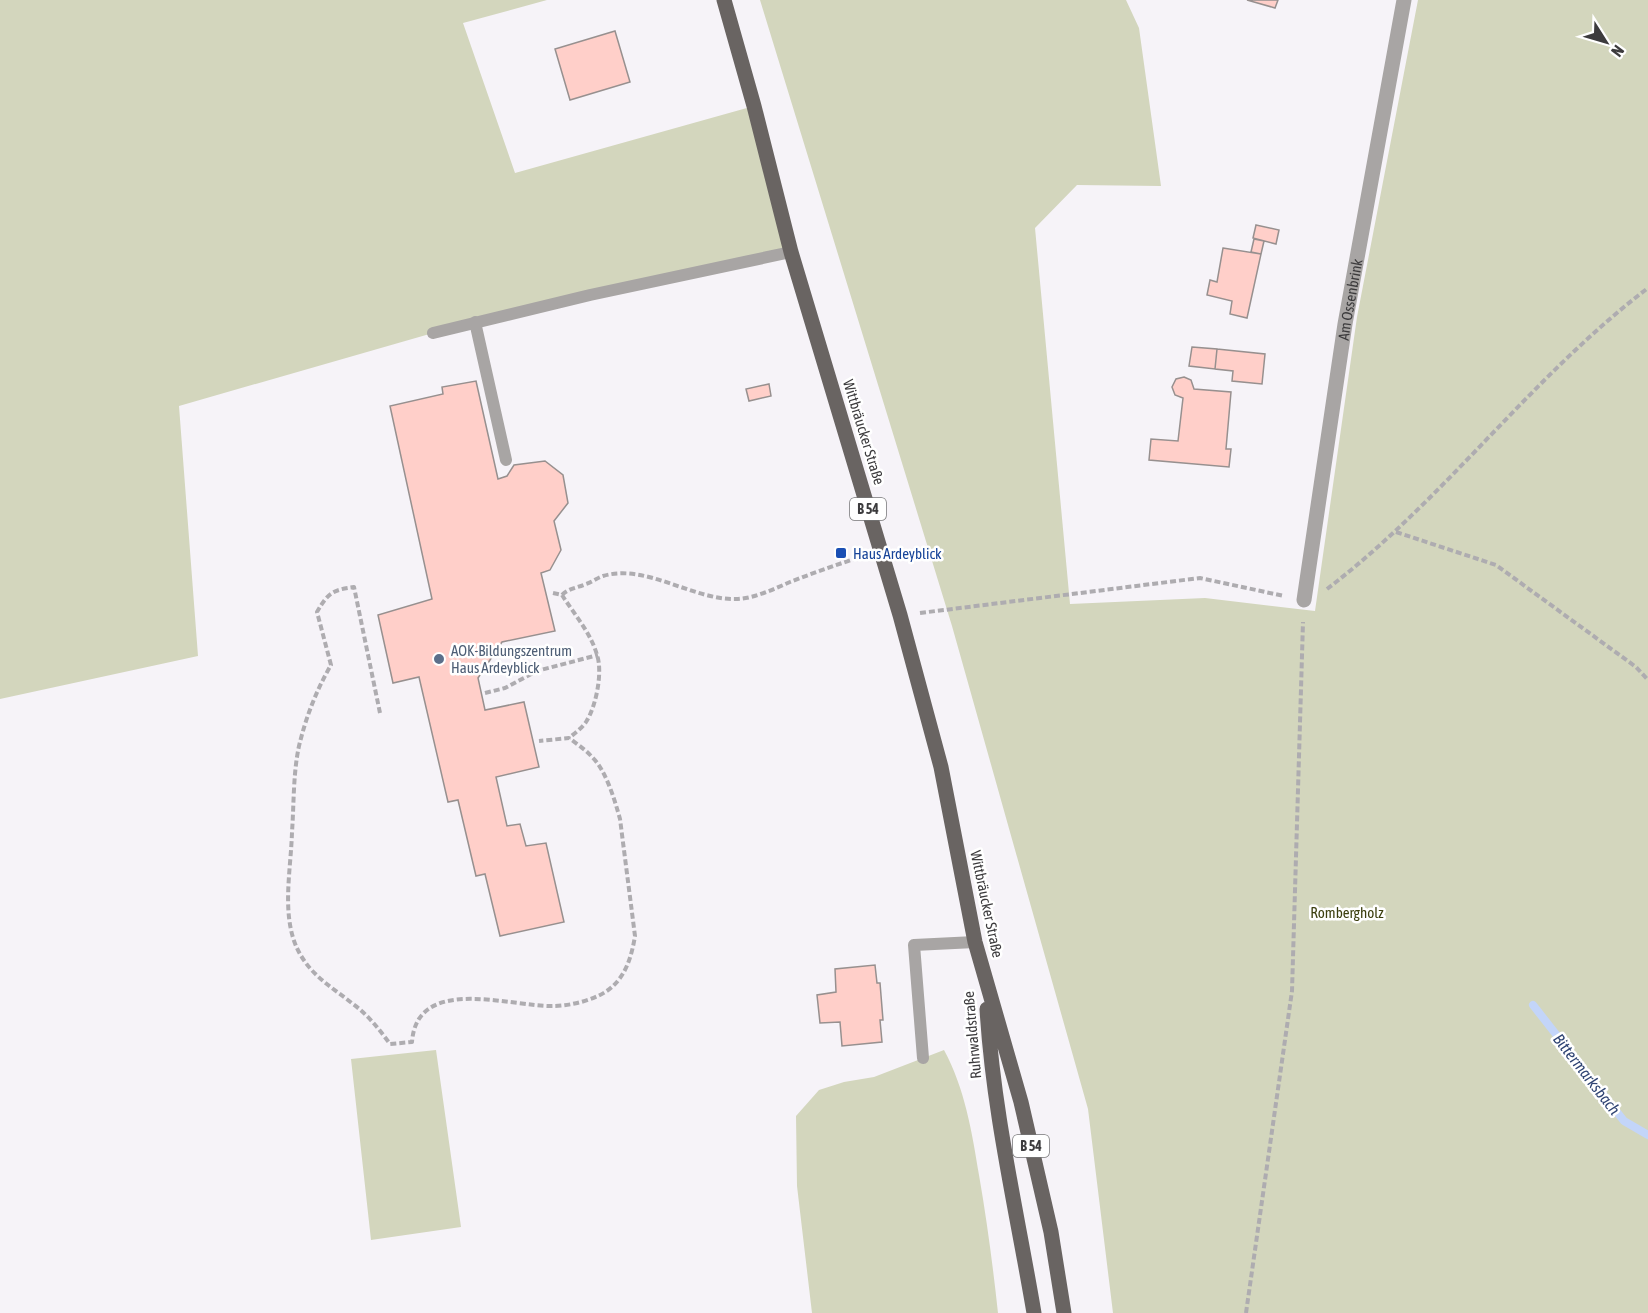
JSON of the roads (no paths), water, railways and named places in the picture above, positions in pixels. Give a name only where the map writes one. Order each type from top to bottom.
[{"type":"main road","name":"Wittbräucker Straße","points":[[724,0],[791,252],[900,615],[941,767],[975,942],[986,982]]},
{"type":"main road","name":"Ruhrwaldstraße","points":[[986,982],[989,1044],[1000,1120],[1034,1313]]},
{"type":"main road","name":"Ruhrwaldstraße","points":[[986,982],[1021,1102],[1051,1232],[1064,1313]]},
{"type":"street","name":"Am Ossenbrink","points":[[1304,600],[1345,324],[1404,0]]},
{"type":"lane","points":[[433,333],[590,295],[791,252]]},
{"type":"lane","points":[[475,322],[506,460]]},
{"type":"lane","points":[[923,1058],[914,945],[975,942]]},
{"type":"waterway","name":"Bittermarksbach","points":[[1533,1005],[1624,1121],[1648,1135]]},
{"type":"place","name":"Haus Ardeyblick","points":[[841,553]]},
{"type":"place","name":"AOK-Bildungszentrum Haus Ardeyblick","points":[[439,659]]},
{"type":"park label","name":"Rombergholz","points":[[1347,912]]}]
